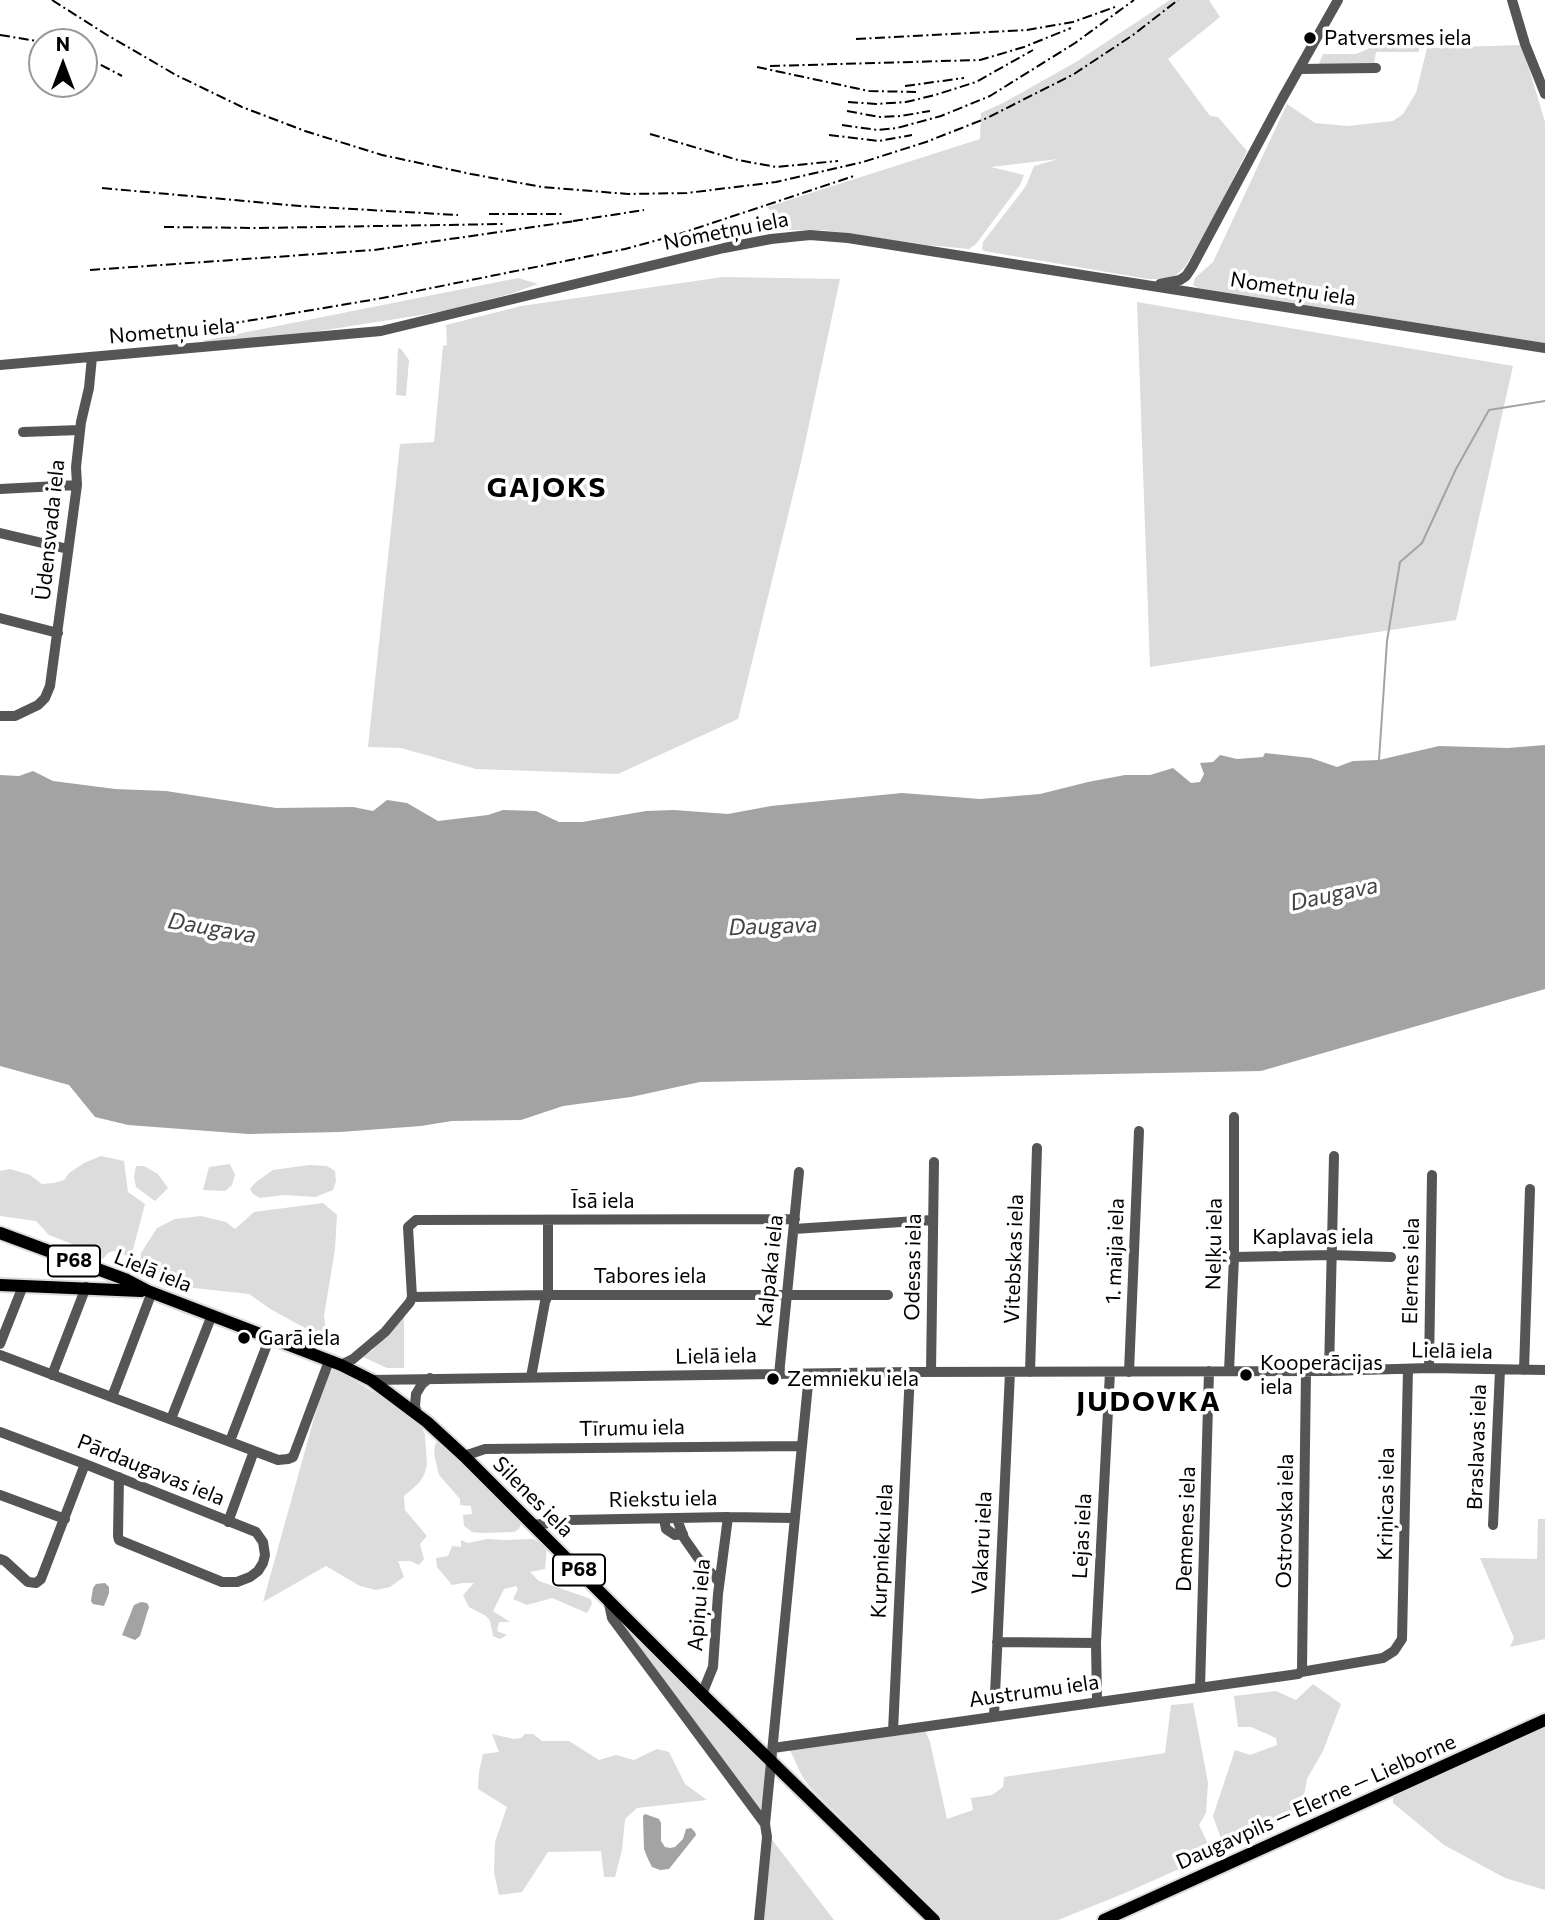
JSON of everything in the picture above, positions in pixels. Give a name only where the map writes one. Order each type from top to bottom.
[{"type":"main road","name":"Lielā iela","points":[[0,1233],[127,1280],[150,1292],[335,1363],[371,1380]]},
{"type":"main road","name":"P68","points":[[0,1284],[150,1292]]},
{"type":"main road","name":"Silenes iela","points":[[371,1380],[418,1415],[464,1457],[702,1694],[775,1759]]},
{"type":"main road","name":"Daugavpils — Elerne — Lielborne","points":[[1104,1920],[1545,1720]]},
{"type":"main road","name":"P68","points":[[775,1759],[934,1920]]},
{"type":"street","points":[[1152,286],[1180,280],[1192,267],[1338,0]]},
{"type":"street","points":[[1512,0],[1525,44],[1545,94]]},
{"type":"street","points":[[1299,69],[1376,68]]},
{"type":"street","name":"Nometņu iela","points":[[0,365],[381,331],[723,248],[810,235],[848,238],[1545,348]]},
{"type":"street","name":"Ūdensvada iela","points":[[0,716],[15,716],[27,712],[45,698],[50,687],[77,485],[80,430],[92,357]]},
{"type":"street","points":[[23,432],[80,430]]},
{"type":"street","points":[[0,489],[77,485]]},
{"type":"street","points":[[0,533],[68,549]]},
{"type":"street","points":[[0,618],[58,633]]},
{"type":"street","name":"Neļķu iela","points":[[1229,1371],[1234,1257],[1234,1117]]},
{"type":"street","name":"1. maija iela","points":[[1129,1372],[1139,1131]]},
{"type":"street","name":"Vitebskas iela","points":[[1030,1372],[1037,1148]]},
{"type":"street","points":[[1329,1371],[1334,1156]]},
{"type":"street","name":"Odesas iela","points":[[931,1372],[934,1162]]},
{"type":"street","name":"Kalpaka iela","points":[[779,1375],[799,1172]]},
{"type":"street","name":"Elernes iela","points":[[1429,1368],[1432,1175]]},
{"type":"street","points":[[1524,1370],[1530,1189]]},
{"type":"street","name":"Īsā iela","points":[[412,1297],[408,1227],[416,1220],[795,1224],[932,1220]]},
{"type":"street","points":[[531,1377],[548,1295],[548,1220]]},
{"type":"street","name":"Kaplavas iela","points":[[1234,1257],[1391,1257]]},
{"type":"street","points":[[0,1344],[23,1286]]},
{"type":"street","points":[[52,1375],[86,1287]]},
{"type":"street","points":[[112,1397],[150,1292]]},
{"type":"street","name":"Tabores iela","points":[[412,1297],[888,1295]]},
{"type":"street","points":[[0,1355],[278,1460],[288,1460],[293,1457],[335,1363],[353,1359],[386,1332],[412,1297]]},
{"type":"street","points":[[171,1419],[212,1315]]},
{"type":"street","points":[[230,1441],[270,1338]]},
{"type":"street","name":"Lielā iela","points":[[371,1380],[910,1372],[1329,1371],[1429,1368],[1545,1370]]},
{"type":"street","name":"Kriņicas iela","points":[[1402,1639],[1408,1369]]},
{"type":"street","name":"Braslavas iela","points":[[1493,1525],[1500,1370]]},
{"type":"street","name":"Demenes iela","points":[[1200,1688],[1209,1371]]},
{"type":"street","name":"Ostrovska iela","points":[[1301,1672],[1306,1371]]},
{"type":"street","name":"Kurpnieku iela","points":[[893,1731],[910,1372]]},
{"type":"street","name":"Vakaru iela","points":[[994,1716],[1010,1372]]},
{"type":"street","name":"Lejas iela","points":[[1097,1701],[1096,1643],[1110,1372]]},
{"type":"street","points":[[759,1920],[767,1837],[765,1824],[775,1759],[794,1518],[809,1374]]},
{"type":"street","points":[[418,1415],[415,1406],[416,1394],[430,1378]]},
{"type":"street","name":"Pārdaugavas iela","points":[[0,1432],[85,1464],[256,1532],[263,1542],[265,1555],[258,1571],[237,1582],[222,1582],[119,1540],[119,1478]]},
{"type":"street","name":"Tīrumu iela","points":[[464,1457],[485,1449],[801,1446]]},
{"type":"street","points":[[228,1522],[254,1451]]},
{"type":"street","points":[[0,1559],[28,1582],[39,1582],[85,1464]]},
{"type":"street","points":[[0,1495],[65,1519]]},
{"type":"street","name":"Apiņu iela","points":[[702,1694],[713,1667],[719,1581],[728,1517]]},
{"type":"street","name":"Riekstu iela","points":[[534,1525],[570,1520],[794,1518]]},
{"type":"street","points":[[664,1519],[666,1529],[675,1535],[683,1534]]},
{"type":"street","points":[[677,1519],[698,1558],[719,1581]]},
{"type":"street","points":[[607,1598],[612,1618],[765,1824]]},
{"type":"street","name":"Austrumu iela","points":[[775,1759],[893,1731],[1298,1674],[1383,1658],[1394,1651],[1402,1639]]},
{"type":"street","points":[[997,1642],[1096,1643]]},
{"type":"shaded area","points":[[1170,0],[1209,0],[1220,17],[1168,59],[1210,116],[1218,117],[1247,151],[1209,227],[1185,267],[1176,275],[1164,279],[1148,279],[984,251],[983,242],[1026,186],[1034,166],[1058,159],[991,167],[1024,175],[1020,185],[976,244],[969,249],[823,230],[783,230],[782,222],[767,207],[980,139],[981,113],[1076,62]]},
{"type":"shaded area","points":[[1377,45],[1419,45],[1419,52],[1376,52],[1374,65],[1318,66],[1323,54],[1356,54]]},
{"type":"shaded area","points":[[1522,45],[1545,122],[1545,343],[1198,288],[1193,285],[1195,278],[1213,262],[1287,104],[1315,123],[1348,126],[1393,121],[1403,114],[1416,93],[1427,48]]},
{"type":"shaded area","points":[[723,277],[840,279],[801,462],[738,719],[618,774],[476,769],[401,748],[368,747],[400,444],[434,442],[443,346],[447,345],[446,325],[521,306]]},
{"type":"shaded area","points":[[518,278],[538,284],[462,307],[421,315],[256,341],[202,341]]},
{"type":"shaded area","points":[[1137,302],[1513,366],[1456,620],[1150,667]]},
{"type":"shaded area","points":[[398,348],[409,360],[406,396],[396,395]]},
{"type":"shaded area","points":[[101,1156],[124,1161],[128,1192],[145,1204],[131,1257],[113,1251],[103,1259],[90,1255],[82,1248],[49,1235],[36,1221],[0,1216],[0,1171],[10,1169],[30,1175],[42,1184],[54,1183],[64,1180],[84,1163]]},
{"type":"shaded area","points":[[230,1164],[235,1175],[232,1185],[225,1191],[203,1190],[209,1167]]},
{"type":"shaded area","points":[[309,1165],[327,1166],[335,1171],[333,1190],[315,1197],[284,1195],[260,1198],[250,1189],[273,1170]]},
{"type":"shaded area","points":[[136,1166],[144,1166],[158,1174],[168,1188],[155,1201],[136,1187]]},
{"type":"shaded area","points":[[323,1203],[337,1215],[335,1249],[324,1316],[326,1331],[316,1334],[249,1294],[194,1288],[140,1267],[141,1253],[157,1228],[175,1219],[201,1216],[226,1222],[235,1229],[254,1212]]},
{"type":"shaded area","points":[[404,1313],[404,1368],[387,1368],[361,1356],[372,1351]]},
{"type":"shaded area","points":[[333,1370],[394,1405],[421,1425],[425,1435],[427,1465],[419,1483],[404,1496],[405,1510],[427,1536],[420,1544],[424,1559],[419,1565],[410,1561],[398,1561],[404,1577],[390,1587],[376,1590],[360,1586],[326,1566],[263,1602],[326,1375]]},
{"type":"shaded area","points":[[437,1442],[520,1520],[519,1529],[514,1532],[482,1533],[472,1532],[464,1526],[463,1515],[472,1514],[471,1506],[460,1505],[460,1499],[439,1475],[434,1454]]},
{"type":"shaded area","points":[[1538,1519],[1545,1519],[1545,1639],[1510,1647],[1514,1638],[1480,1558],[1537,1559]]},
{"type":"shaded area","points":[[487,1539],[533,1539],[547,1546],[545,1569],[530,1572],[539,1581],[591,1599],[592,1604],[587,1613],[552,1598],[527,1605],[513,1599],[518,1589],[516,1586],[504,1589],[493,1611],[510,1622],[499,1622],[497,1631],[507,1635],[500,1639],[493,1636],[490,1621],[469,1607],[463,1595],[474,1583],[452,1585],[437,1567],[436,1558],[448,1556],[452,1546],[461,1547],[461,1540],[468,1543]]},
{"type":"shaded area","points":[[618,1619],[766,1765],[764,1815]]},
{"type":"shaded area","points":[[1313,1684],[1341,1704],[1323,1751],[1307,1779],[1301,1812],[1235,1847],[1224,1847],[1213,1816],[1235,1750],[1250,1755],[1277,1745],[1276,1738],[1251,1727],[1238,1727],[1234,1696],[1276,1691],[1296,1700]]},
{"type":"shaded area","points":[[1193,1703],[1208,1783],[1206,1813],[1199,1825],[1213,1854],[1058,1920],[943,1920],[809,1786],[790,1750],[925,1730],[947,1819],[973,1810],[971,1798],[992,1795],[1003,1787],[1004,1777],[1165,1753],[1171,1705]]},
{"type":"shaded area","points":[[1545,1726],[1545,1890],[1505,1878],[1444,1845],[1393,1803],[1393,1797],[1398,1792]]},
{"type":"shaded area","points":[[492,1734],[514,1739],[533,1734],[542,1741],[569,1741],[599,1760],[616,1755],[634,1760],[657,1749],[669,1752],[685,1784],[707,1800],[637,1808],[625,1819],[622,1850],[615,1877],[604,1877],[601,1851],[548,1852],[522,1892],[499,1895],[494,1872],[495,1842],[507,1807],[478,1789],[483,1754],[499,1752]]},
{"type":"shaded area","points":[[770,1837],[834,1920],[764,1920]]},
{"type":"water","name":"Daugava","points":[[1545,745],[1545,989],[1261,1071],[700,1082],[631,1097],[563,1106],[521,1120],[452,1121],[340,1132],[248,1134],[128,1125],[95,1117],[69,1085],[0,1066],[0,775],[19,776],[33,771],[53,781],[115,789],[166,791],[276,808],[353,807],[373,811],[387,800],[407,803],[438,821],[488,815],[503,810],[536,811],[559,822],[582,822],[646,811],[728,814],[771,806],[902,793],[980,799],[1040,794],[1088,782],[1125,775],[1150,775],[1173,768],[1191,783],[1200,782],[1204,774],[1200,763],[1213,762],[1220,755],[1237,759],[1263,757],[1265,753],[1311,758],[1337,767],[1353,761],[1379,760],[1439,746],[1508,748]]},
{"type":"water","points":[[105,1583],[109,1587],[109,1593],[104,1606],[93,1604],[93,1588],[96,1584]]},
{"type":"water","points":[[147,1603],[149,1607],[140,1636],[135,1640],[122,1635],[134,1605]]},
{"type":"water","points":[[645,1814],[659,1819],[661,1841],[665,1847],[675,1847],[683,1839],[686,1829],[691,1828],[695,1832],[696,1835],[669,1869],[652,1867],[648,1859],[644,1849]]},
{"type":"waterway","points":[[1379,760],[1387,641],[1400,562],[1422,543],[1456,469],[1489,410],[1545,401]]},
{"type":"railway","points":[[52,0],[176,75],[242,107],[305,131],[382,155],[471,174],[542,187],[628,194],[687,193],[776,182],[863,162],[926,142],[987,118],[1074,74],[1133,35],[1178,0]]},
{"type":"railway","points":[[842,125],[877,130],[897,128],[941,116],[990,96],[1075,43],[1134,0]]},
{"type":"railway","points":[[856,39],[1027,30],[1073,22],[1115,7]]},
{"type":"railway","points":[[770,66],[980,60],[1024,47],[1071,28]]},
{"type":"railway","points":[[0,35],[28,40]]},
{"type":"railway","points":[[848,102],[906,102],[935,95],[976,82],[1033,50]]},
{"type":"railway","points":[[98,63],[122,76]]},
{"type":"railway","points":[[757,67],[869,91],[916,92]]},
{"type":"railway","points":[[905,86],[964,78]]},
{"type":"railway","points":[[847,111],[880,117],[930,111]]},
{"type":"railway","points":[[650,134],[738,160],[776,167],[838,161]]},
{"type":"railway","points":[[829,135],[879,141],[912,135]]},
{"type":"railway","points":[[229,324],[377,299],[625,249],[673,236],[854,176]]},
{"type":"railway","points":[[102,188],[300,206],[458,215]]},
{"type":"railway","points":[[573,221],[644,210]]},
{"type":"railway","points":[[489,214],[562,214]]},
{"type":"railway","points":[[90,270],[374,250],[582,220]]},
{"type":"railway","points":[[164,227],[503,224]]},
{"type":"place","name":"Patversmes iela","points":[[1310,38]]},
{"type":"place","name":"Garā iela","points":[[244,1338]]},
{"type":"place","name":"Kooperācijas iela","points":[[1246,1375]]},
{"type":"place","name":"Zemnieku iela","points":[[773,1379]]},
{"type":"district","name":"GAJOKS","points":[[547,488]]},
{"type":"district","name":"JUDOVKA","points":[[1149,1402]]}]
